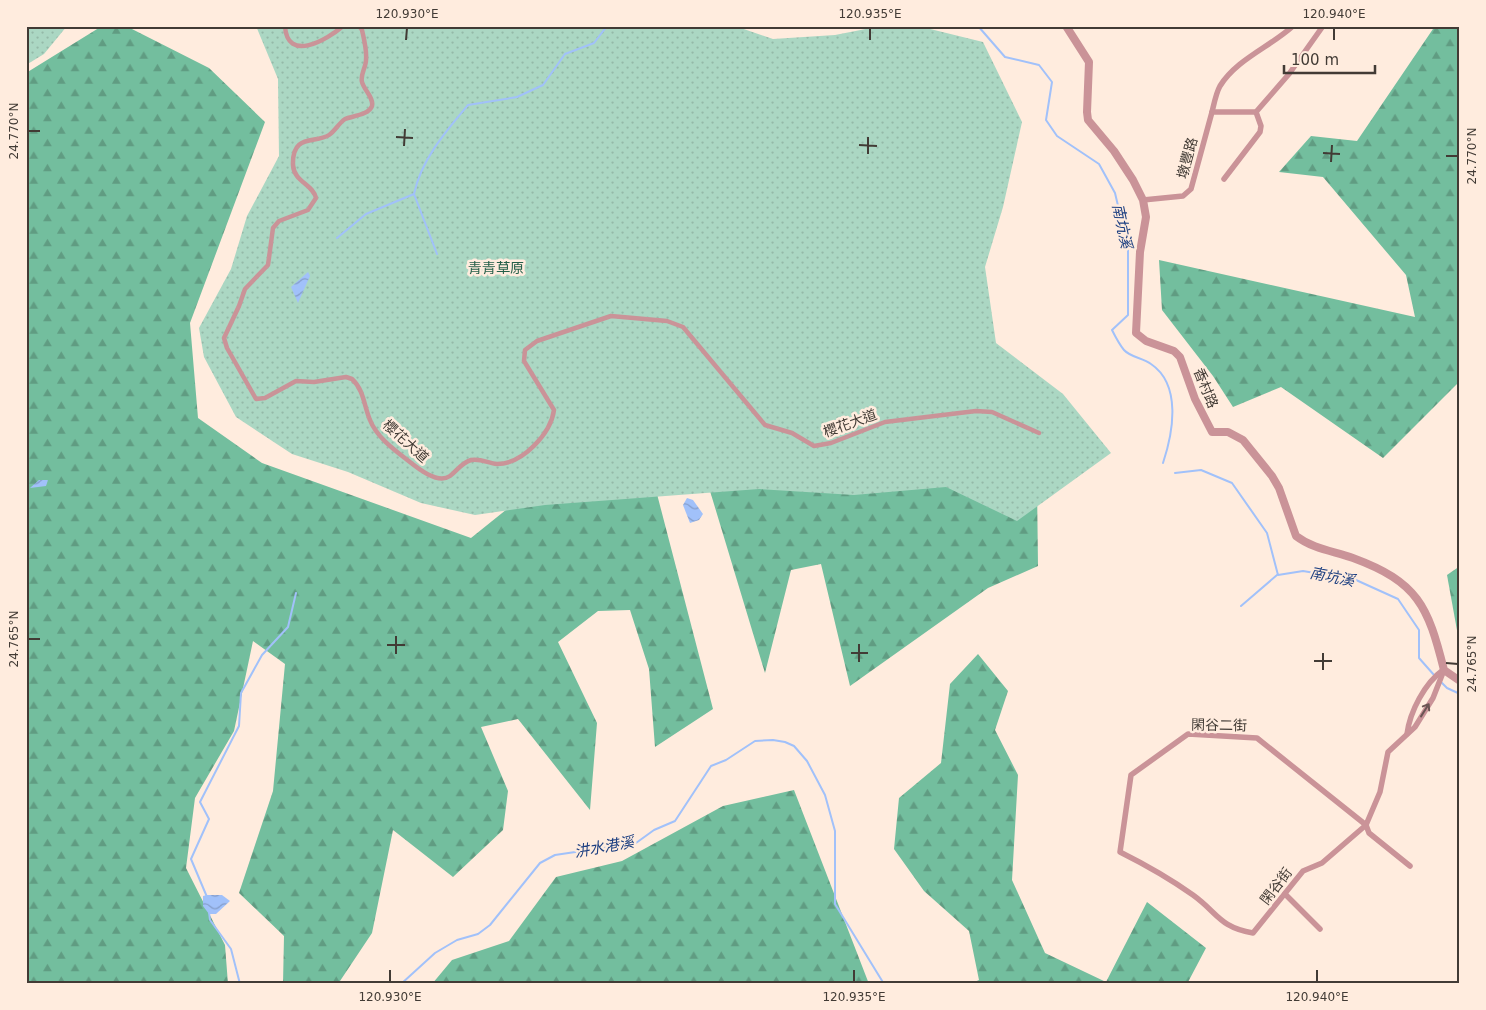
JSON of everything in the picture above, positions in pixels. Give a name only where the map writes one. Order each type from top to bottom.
[{"type":"street","points":[[285,26],[286,37],[289,41],[295,44],[309,45],[323,41],[343,26]]},
{"type":"street","name":"櫻花大道","points":[[359,26],[362,30],[367,58],[362,82],[372,102],[372,107],[369,111],[343,120],[329,135],[307,139],[300,144],[293,164],[294,172],[300,180],[311,188],[316,198],[308,210],[278,221],[273,228],[268,266],[244,289],[239,306],[224,338],[227,348],[256,399],[265,398],[296,381],[314,382],[346,377],[352,378],[361,391],[371,422],[380,435],[406,460],[424,472],[440,479],[448,478],[459,467],[472,460],[496,464],[504,463],[516,459],[532,446],[547,431],[554,410],[524,361],[525,350],[537,341],[611,316],[668,321],[683,326],[765,425],[792,433],[814,446],[831,443],[885,422],[976,411],[992,412],[1039,433]]},
{"type":"street","name":"香村路","points":[[1066,26],[1090,62],[1087,112],[1090,125],[1114,151],[1133,180],[1143,200],[1146,217],[1140,252],[1136,332],[1146,341],[1174,351],[1180,357],[1195,399],[1212,432],[1235,435],[1248,447],[1279,488],[1296,536],[1316,547],[1353,559],[1383,572],[1399,581],[1418,599],[1432,623],[1441,676]]},
{"type":"street","name":"墩豐路","points":[[1143,200],[1183,196],[1191,189],[1220,86],[1248,57],[1274,43],[1293,26]]},
{"type":"street","points":[[1212,112],[1256,112],[1289,74],[1323,26]]},
{"type":"street","points":[[1224,180],[1260,132],[1262,126],[1256,112]]},
{"type":"street","points":[[1441,676],[1460,681]]},
{"type":"street","name":"閑谷街","points":[[1407,734],[1408,722],[1431,679],[1441,676]]},
{"type":"street","name":"閑谷街","points":[[1120,852],[1161,872],[1207,905],[1220,921],[1237,930],[1253,933],[1302,871],[1322,863],[1366,825],[1380,792],[1388,752],[1415,727],[1441,676]]},
{"type":"street","name":"閑谷二街","points":[[1120,852],[1132,775],[1188,734],[1258,738],[1366,825],[1369,833],[1410,866]]},
{"type":"street","points":[[1285,894],[1320,929]]},
{"type":"green space","points":[[26,26],[67,26],[44,54],[26,65]]},
{"type":"green space","points":[[102,26],[126,26],[209,68],[265,122],[190,323],[198,418],[262,463],[471,538],[573,456],[561,354],[660,345],[749,447],[894,475],[945,471],[1037,484],[1038,566],[988,588],[850,686],[821,564],[791,570],[765,673],[694,438],[645,448],[713,709],[655,747],[649,669],[630,610],[598,611],[558,642],[597,723],[590,810],[518,719],[481,727],[508,791],[503,830],[453,877],[393,830],[372,933],[338,984],[283,984],[284,936],[239,893],[273,791],[285,664],[253,641],[234,731],[195,798],[186,868],[225,945],[228,984],[26,984],[26,73]]},
{"type":"green space","name":"青青草原","points":[[256,26],[735,26],[773,39],[835,35],[881,26],[918,26],[983,42],[1022,122],[1003,207],[985,267],[996,343],[1063,394],[1111,453],[1017,521],[946,487],[854,495],[759,489],[545,505],[475,515],[421,503],[348,472],[292,454],[236,417],[204,357],[199,328],[231,269],[247,216],[279,156],[278,79]]},
{"type":"green space","points":[[1435,26],[1460,26],[1460,381],[1383,458],[1281,387],[1233,407],[1213,376],[1162,310],[1159,260],[1415,317],[1406,275],[1323,177],[1279,172],[1311,136],[1357,141]]},
{"type":"green space","points":[[1460,566],[1460,647],[1447,575]]},
{"type":"green space","points":[[978,654],[1008,691],[995,730],[1018,775],[1012,880],[1045,953],[1106,982],[1147,902],[1206,948],[1187,984],[970,984],[979,980],[969,931],[924,891],[894,849],[899,798],[941,763],[950,684]]},
{"type":"green space","points":[[794,790],[869,984],[432,984],[452,960],[509,941],[556,877],[622,861],[723,806]]},
{"type":"water","points":[[308,272],[310,276],[298,303],[291,287]]},
{"type":"water","points":[[39,480],[48,480],[46,486],[30,488]]},
{"type":"water","points":[[687,498],[693,500],[703,514],[699,520],[690,523],[683,505]]},
{"type":"water","points":[[222,895],[230,901],[216,914],[209,914],[203,906],[203,896]]},
{"type":"waterway","points":[[337,238],[366,214],[414,194],[422,169],[435,146],[468,105],[517,97],[543,85],[565,54],[594,43],[607,26]]},
{"type":"waterway","name":"南坑溪","points":[[978,26],[1005,57],[1039,65],[1052,82],[1046,120],[1057,136],[1099,164],[1115,193],[1128,248],[1128,315],[1112,330],[1124,350],[1151,364],[1161,373],[1167,384],[1171,397],[1172,424],[1163,463]]},
{"type":"waterway","points":[[414,194],[437,254]]},
{"type":"waterway","name":"南坑溪","points":[[1175,473],[1201,470],[1232,483],[1267,533],[1278,575],[1303,571],[1356,580],[1398,599],[1419,630],[1419,658],[1434,675]]},
{"type":"waterway","points":[[1241,606],[1277,575]]},
{"type":"waterway","points":[[207,897],[191,859],[209,819],[200,802],[239,726],[241,693],[262,655],[288,627],[296,593]]},
{"type":"waterway","name":"南坑溪","points":[[1441,682],[1447,688],[1460,694]]},
{"type":"waterway","name":"汫水港溪","points":[[401,984],[435,953],[457,940],[478,934],[490,925],[540,863],[555,855],[636,843],[654,830],[675,821],[711,766],[726,760],[755,741],[773,740],[794,746],[807,761],[825,795],[835,831],[835,904],[884,984]]},
{"type":"waterway","points":[[209,912],[210,920],[231,949],[240,984]]}]
